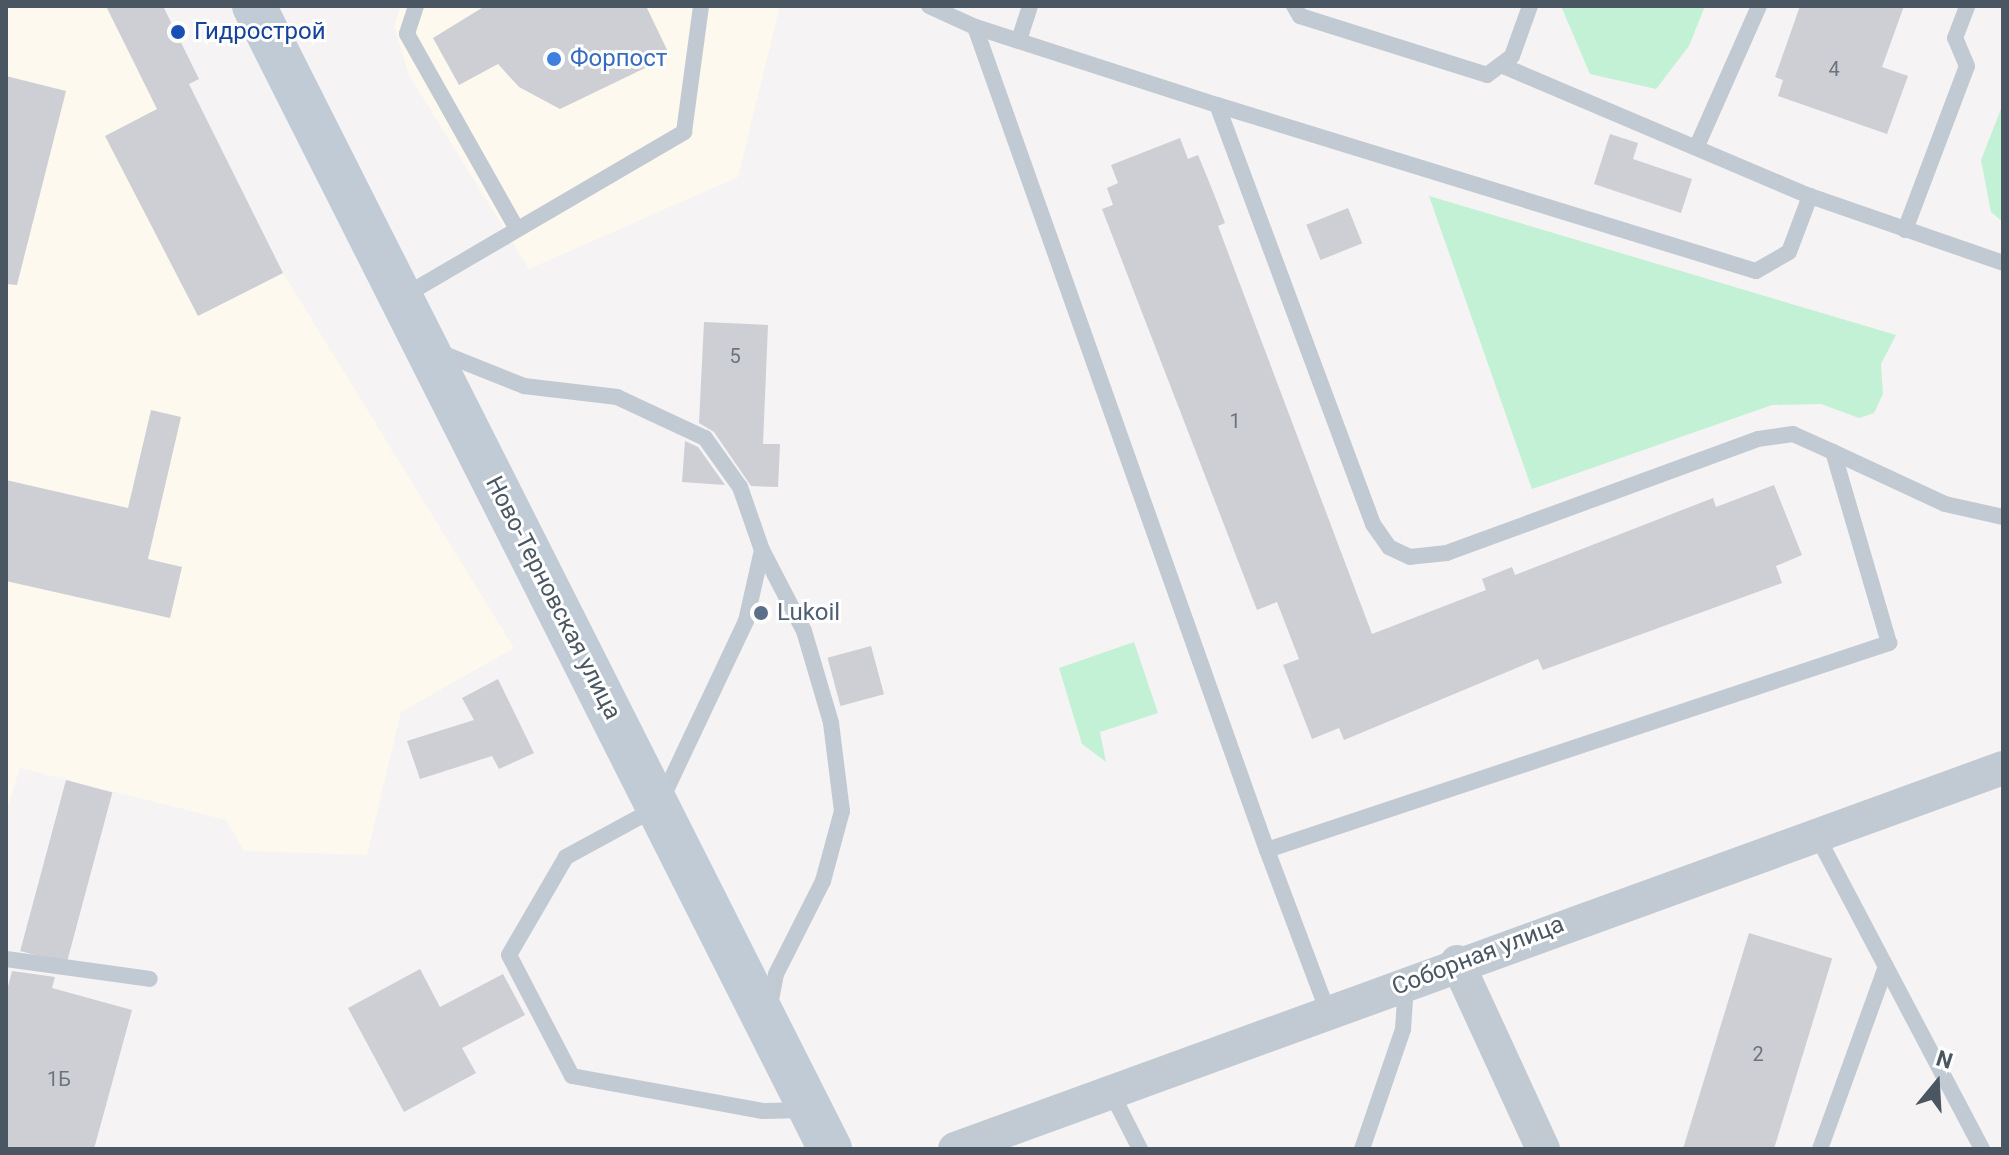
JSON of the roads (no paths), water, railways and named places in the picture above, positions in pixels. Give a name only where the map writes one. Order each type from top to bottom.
[{"type":"main road","name":"Ново-Терновская улица","points":[[254,6],[830,1149]]},
{"type":"main road","points":[[274,48],[288,6]]},
{"type":"street","name":"Соборная улица","points":[[955,1149],[1329,1015],[1457,962],[1815,832],[2003,768]]},
{"type":"street","points":[[1457,962],[1543,1149]]},
{"type":"lane","points":[[416,6],[407,34],[517,229]]},
{"type":"lane","points":[[400,297],[684,132],[701,6]]},
{"type":"lane","points":[[929,6],[975,27],[1217,105],[1756,271],[1789,252],[1810,196]]},
{"type":"lane","points":[[1019,40],[1030,6]]},
{"type":"lane","points":[[1294,6],[1300,16],[1472,73],[1503,66],[1810,196],[2003,263]]},
{"type":"lane","points":[[1503,66],[1530,6]]},
{"type":"lane","points":[[1697,146],[1759,6]]},
{"type":"lane","points":[[1905,230],[1967,66],[1955,38],[1967,6]]},
{"type":"lane","points":[[975,27],[1267,850],[1329,1015]]},
{"type":"lane","points":[[1217,105],[1373,524],[1389,547],[1410,557],[1447,553],[1758,439],[1793,434],[1945,504],[2003,517]]},
{"type":"lane","points":[[426,347],[524,386],[617,397],[705,438],[740,487],[762,550],[804,631],[831,723],[842,811],[823,881],[776,974],[767,1022]]},
{"type":"lane","points":[[1267,850],[1889,643],[1833,452]]},
{"type":"lane","points":[[762,550],[746,621],[658,807],[566,857],[509,955],[572,1076],[763,1111],[811,1110]]},
{"type":"lane","points":[[1815,832],[1982,1149]]},
{"type":"lane","points":[[6,959],[150,979]]},
{"type":"lane","points":[[1820,1149],[1886,967]]},
{"type":"lane","points":[[1362,1149],[1403,1029],[1406,983]]},
{"type":"lane","points":[[1111,1092],[1140,1149]]},
{"type":"place","name":"Гидрострой","points":[[178,32]]},
{"type":"place","name":"Форпост","points":[[554,59]]},
{"type":"place","name":"Lukoil","points":[[761,613]]}]
